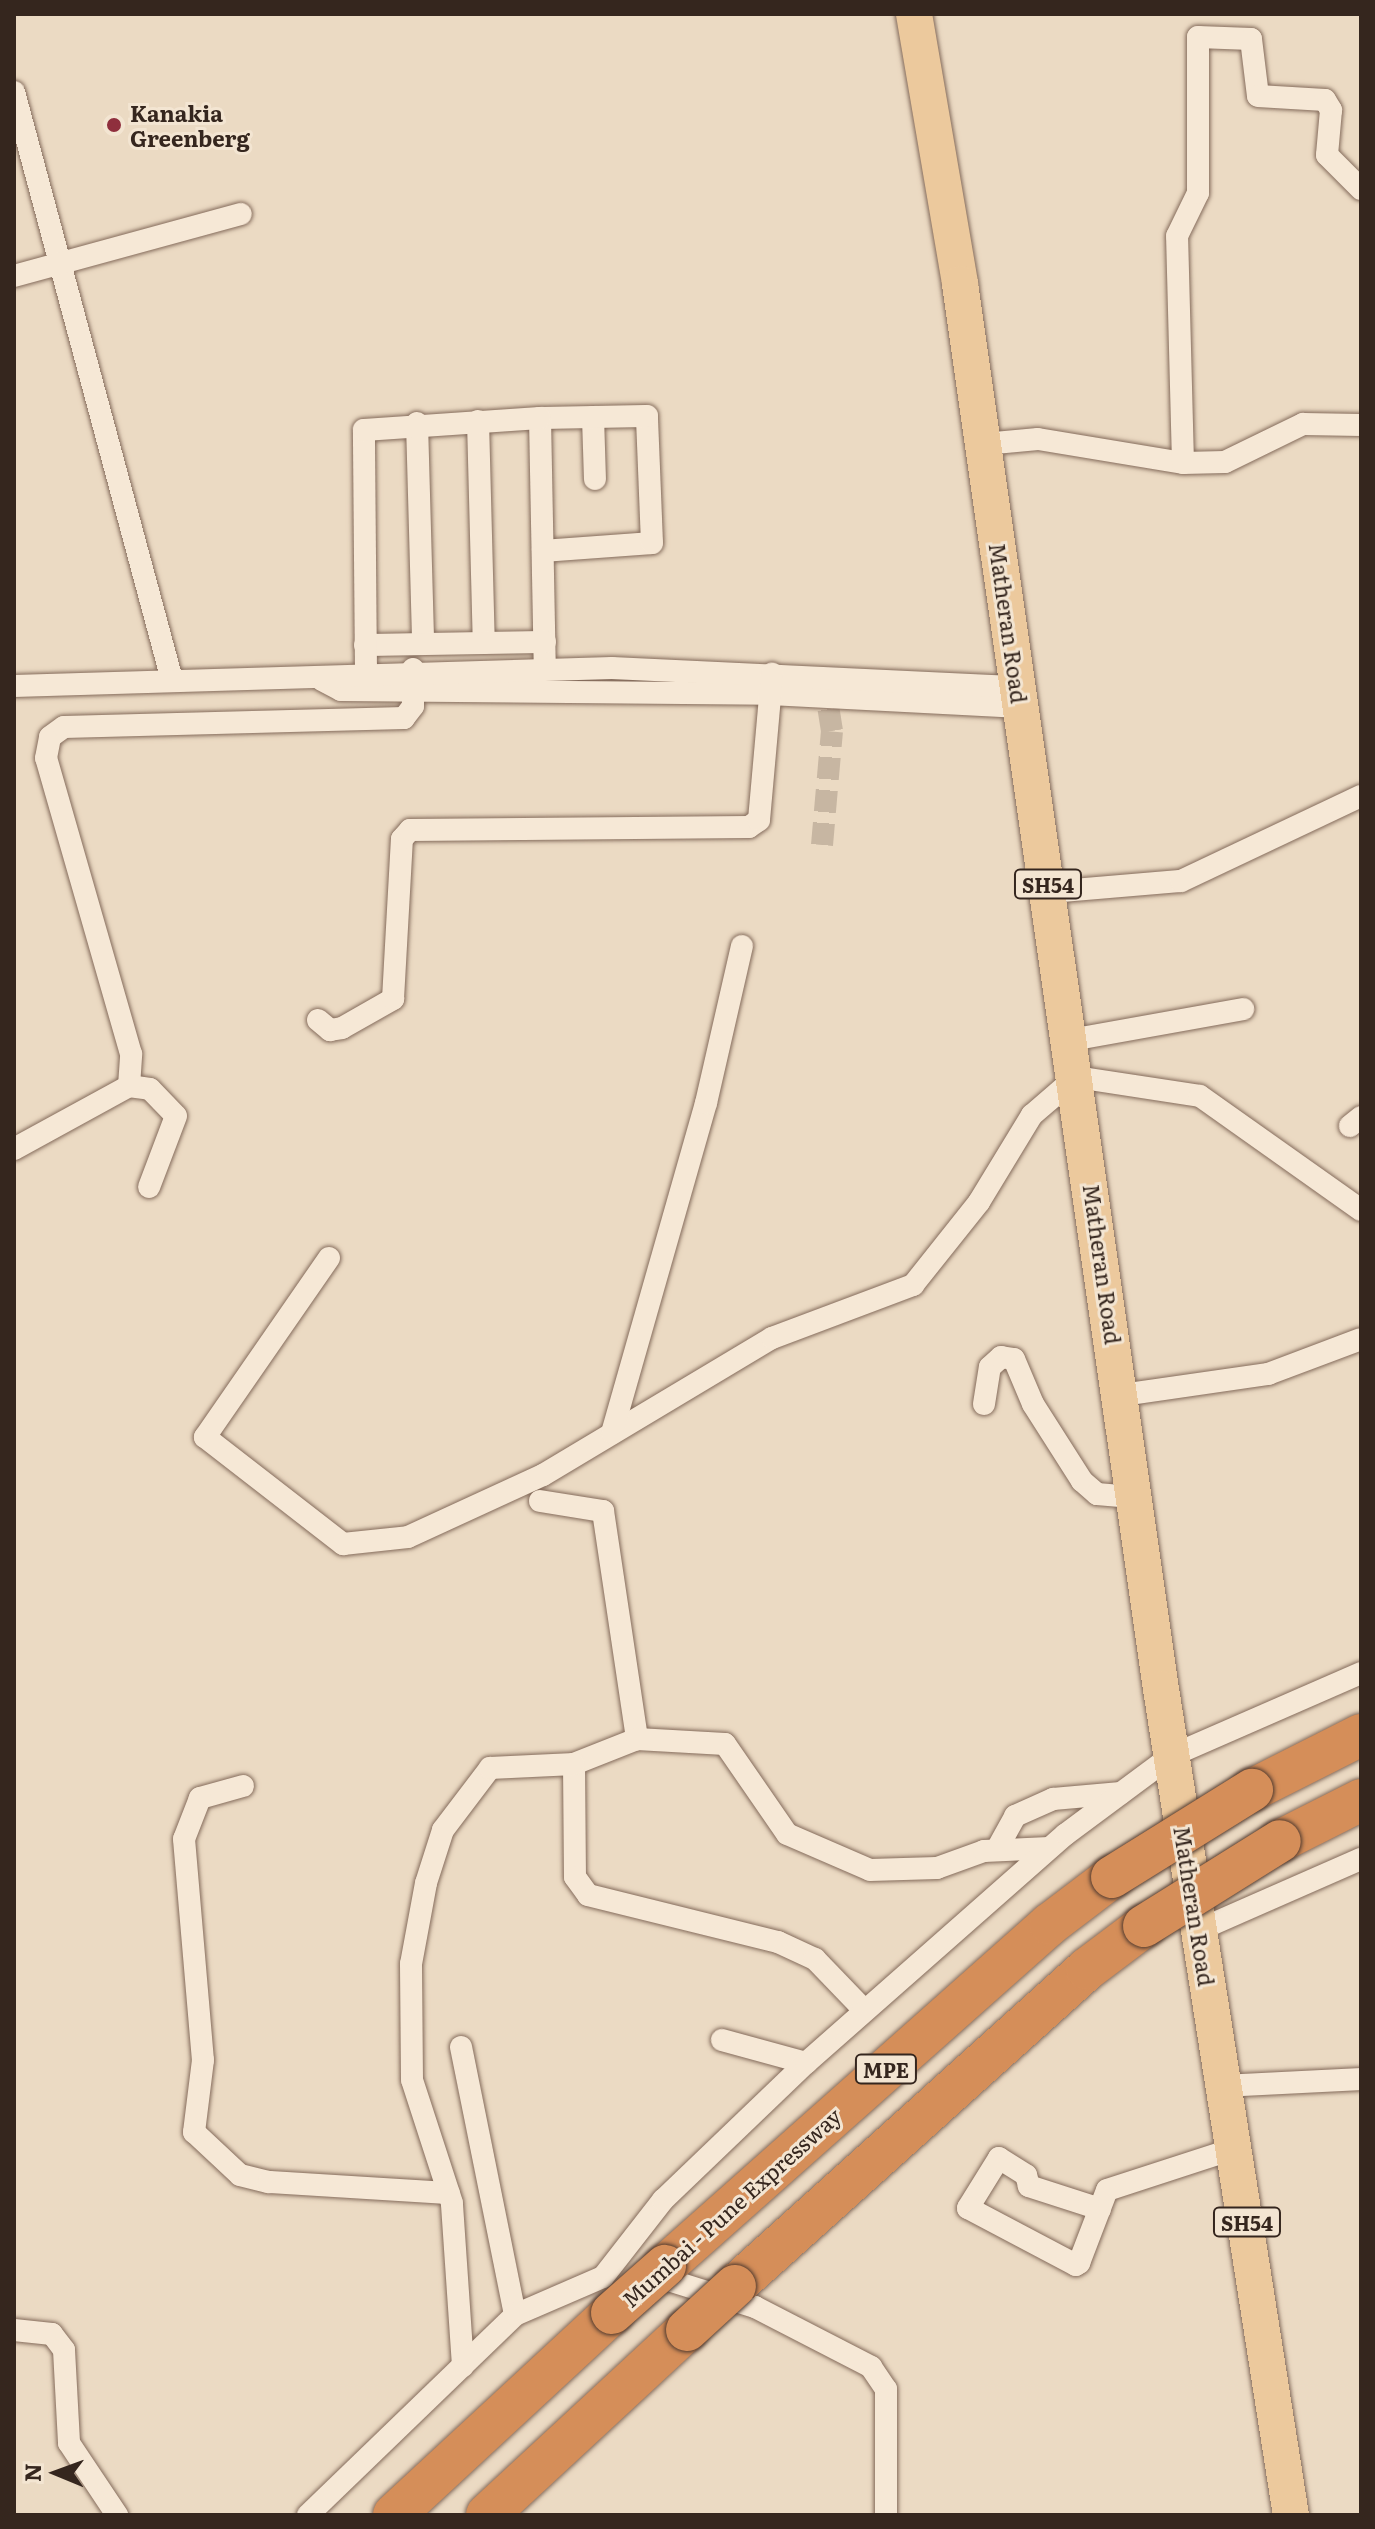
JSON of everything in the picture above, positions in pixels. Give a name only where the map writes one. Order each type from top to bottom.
[{"type":"highway","name":"Mumbai - Pune Expressway","points":[[394,2515],[612,2313],[1050,1924],[1112,1877],[1252,1790],[1361,1735]]},
{"type":"highway","name":"MPE","points":[[487,2515],[735,2286],[1087,1969],[1144,1926],[1280,1841],[1361,1800]]},
{"type":"main road","name":"Matheran Road","points":[[914,14],[984,444],[1122,1395],[1171,1756],[1291,2515]]},
{"type":"street","points":[[1183,463],[1177,236],[1198,193],[1198,37],[1251,39],[1262,98],[1325,100],[1331,110],[1327,155],[1361,189]]},
{"type":"street","points":[[14,92],[64,263],[172,680]]},
{"type":"street","points":[[14,276],[241,214]]},
{"type":"street","points":[[376,718],[365,645],[364,430],[417,423],[647,416],[652,423],[652,543],[543,551]]},
{"type":"street","points":[[593,417],[595,479]]},
{"type":"street","points":[[540,418],[545,668]]},
{"type":"street","points":[[478,421],[484,643]]},
{"type":"street","points":[[417,423],[423,644]]},
{"type":"street","points":[[984,444],[1038,439],[1183,463],[1225,462],[1303,424],[1361,425]]},
{"type":"street","points":[[365,645],[545,642]]},
{"type":"street","points":[[413,679],[545,668],[1019,697]]},
{"type":"street","points":[[14,686],[172,680],[322,680],[341,690],[372,678],[771,684],[836,702],[1019,697]]},
{"type":"street","points":[[129,1086],[131,1054],[46,758],[50,737],[64,727],[404,718],[413,679]]},
{"type":"street","points":[[318,1020],[330,1030],[342,1028],[393,999],[402,839],[410,830],[749,827],[759,820],[771,684]]},
{"type":"street","points":[[1049,892],[1181,881],[1361,796]]},
{"type":"street","points":[[612,1433],[706,1103],[742,946]]},
{"type":"street","points":[[1071,1040],[1243,1009]]},
{"type":"street","points":[[329,1258],[205,1437],[343,1544],[408,1537],[543,1475],[772,1338],[913,1285],[979,1202],[1032,1115],[1076,1077],[1167,1085],[1212,1102],[1361,1210]]},
{"type":"street","points":[[14,1149],[129,1086],[150,1089],[176,1116],[149,1187]]},
{"type":"street","points":[[1122,1395],[1268,1374],[1361,1339]]},
{"type":"street","points":[[984,1404],[990,1367],[1001,1357],[1014,1359],[1033,1404],[1082,1481],[1097,1494],[1135,1497]]},
{"type":"street","points":[[540,1501],[603,1511],[637,1739]]},
{"type":"street","points":[[308,2515],[515,2315],[603,2277],[663,2200],[864,2010],[1049,1848],[1171,1756],[1361,1673]]},
{"type":"street","points":[[463,2366],[449,2193],[412,2080],[411,1964],[426,1883],[443,1830],[490,1768],[574,1764],[637,1739],[725,1744],[787,1834],[870,1870],[937,1868],[997,1849],[1049,1848]]},
{"type":"street","points":[[574,1764],[575,1877],[588,1895],[778,1942],[815,1959],[864,2010]]},
{"type":"street","points":[[243,1786],[200,1798],[184,1839],[203,2060],[194,2132],[240,2175],[269,2182],[449,2193]]},
{"type":"street","points":[[997,1849],[1015,1816],[1053,1799],[1121,1793]]},
{"type":"street","points":[[1199,1930],[1361,1859]]},
{"type":"street","points":[[722,2040],[806,2063]]},
{"type":"street","points":[[461,2047],[515,2315]]},
{"type":"street","points":[[1223,2086],[1359,2075]]},
{"type":"street","points":[[1100,2209],[1029,2186],[1026,2175],[999,2158],[968,2208],[1076,2265],[1100,2209],[1107,2190],[1233,2149]]},
{"type":"street","points":[[614,2262],[755,2307],[871,2367],[886,2389],[886,2515]]},
{"type":"street","points":[[14,2330],[52,2334],[64,2350],[69,2443],[117,2515]]},
{"type":"tunnel","points":[[822,845],[832,731],[828,706]]},
{"type":"place","name":"Kanakia Greenberg","points":[[114,125]]}]
